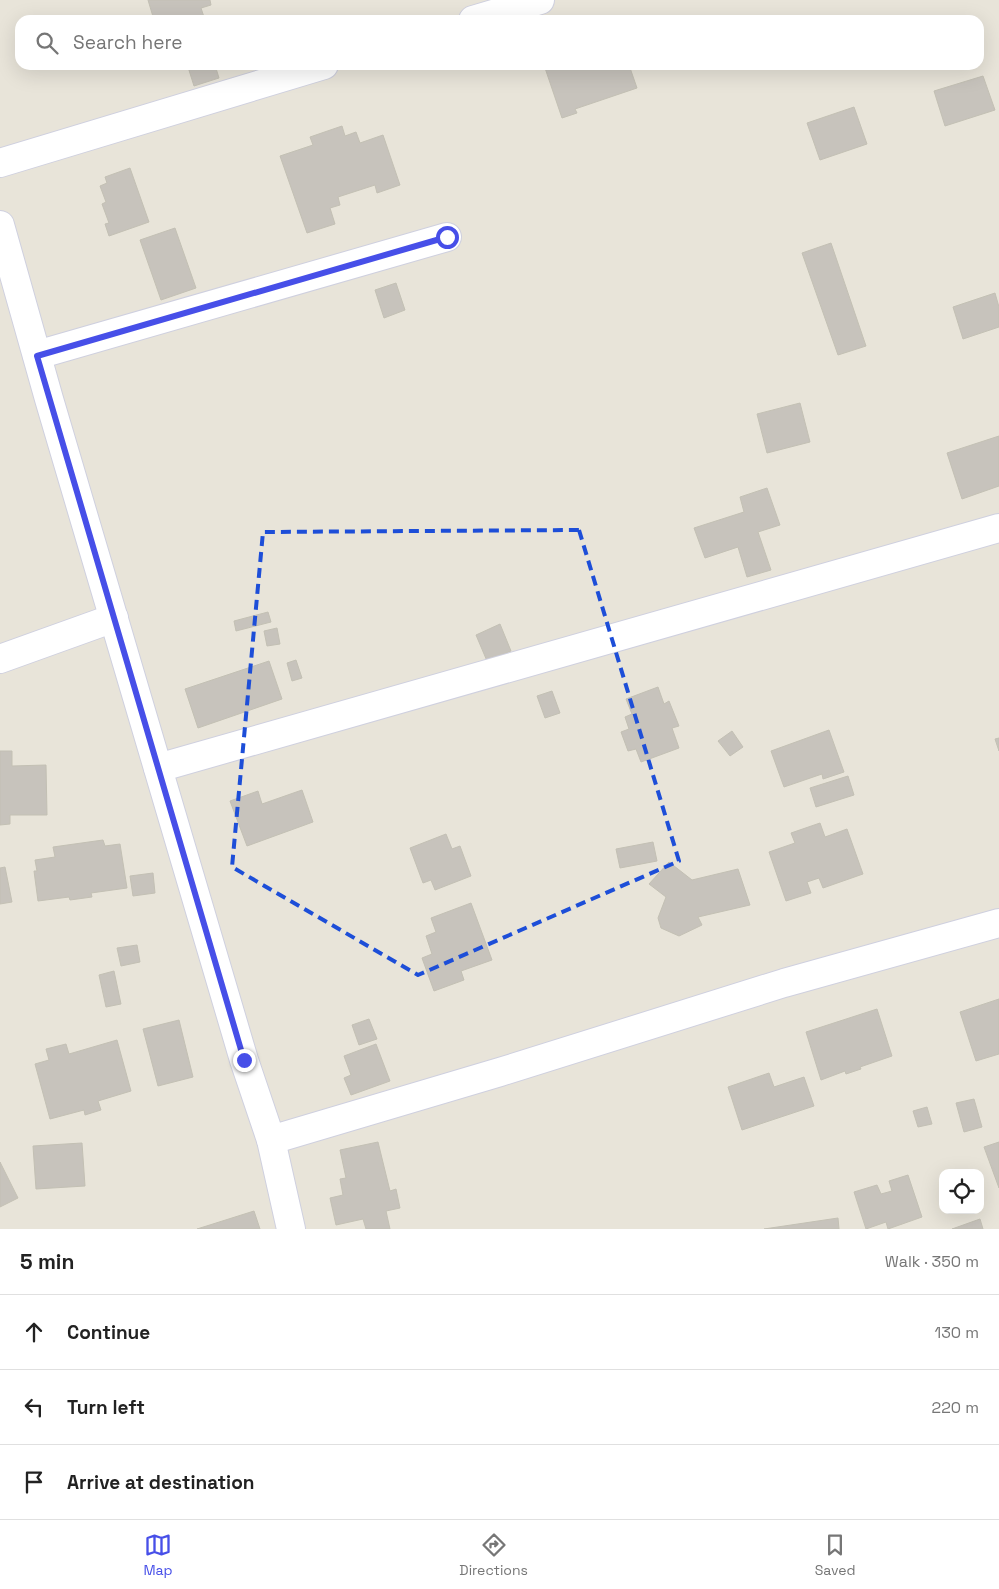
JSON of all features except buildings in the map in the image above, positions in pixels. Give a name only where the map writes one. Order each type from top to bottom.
[{"type":"street","points":[[490,15],[540,0]]},
{"type":"street","points":[[0,163],[307,70]]},
{"type":"street","points":[[0,224],[8,278],[37,356],[244,1060],[271,1140],[291,1229]]},
{"type":"street","points":[[37,356],[447,237]]},
{"type":"street","points":[[158,768],[999,528]]},
{"type":"street","points":[[0,659],[114,618]]},
{"type":"street","points":[[271,1140],[481,1078],[784,983],[999,923]]},
{"type":"highlighted area","points":[[579,530],[679,861],[418,975],[232,867],[263,532]]},
{"type":"route","points":[[244,1060],[37,356],[447,237]]}]
